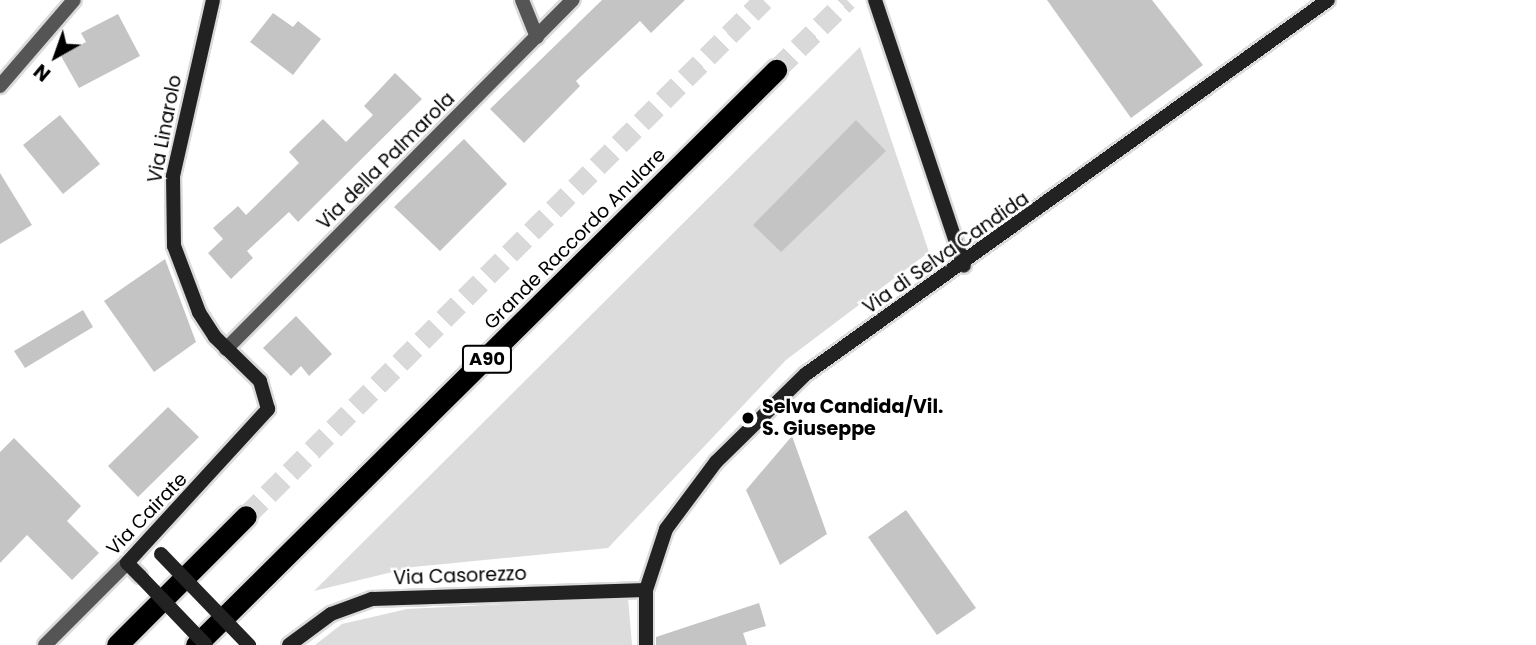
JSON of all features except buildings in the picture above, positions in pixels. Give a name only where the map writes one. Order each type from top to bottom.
[{"type":"highway","name":"Grande Raccordo Anulare","points":[[197,645],[776,70]]},
{"type":"highway","points":[[117,645],[246,516]]},
{"type":"street","points":[[0,86],[74,0]]},
{"type":"street","name":"Via Linarolo","points":[[213,0],[187,103],[171,207],[183,278],[202,318],[226,349],[260,382],[269,404]]},
{"type":"street","points":[[522,0],[537,37]]},
{"type":"street","name":"Via della Palmarola","points":[[226,349],[573,0]]},
{"type":"street","points":[[876,0],[964,266]]},
{"type":"street","name":"Via di Selva Candida","points":[[646,645],[646,590],[666,530],[716,462],[806,374],[964,266],[1328,0]]},
{"type":"street","name":"Via Cairate","points":[[45,645],[262,422],[269,404]]},
{"type":"street","points":[[148,541],[249,645]]},
{"type":"street","points":[[127,563],[206,645]]},
{"type":"street","name":"Via Casorezzo","points":[[289,645],[331,614],[372,599],[646,590]]},
{"type":"shaded area","points":[[860,47],[929,252],[786,360],[608,548],[413,567],[314,591]]},
{"type":"shaded area","points":[[628,598],[632,645],[315,645],[342,624],[407,609]]},
{"type":"tunnel","points":[[246,516],[764,0]]},
{"type":"tunnel","points":[[776,70],[847,0]]},
{"type":"place","name":"Selva Candida/Vil. S. Giuseppe","points":[[748,418]]}]
